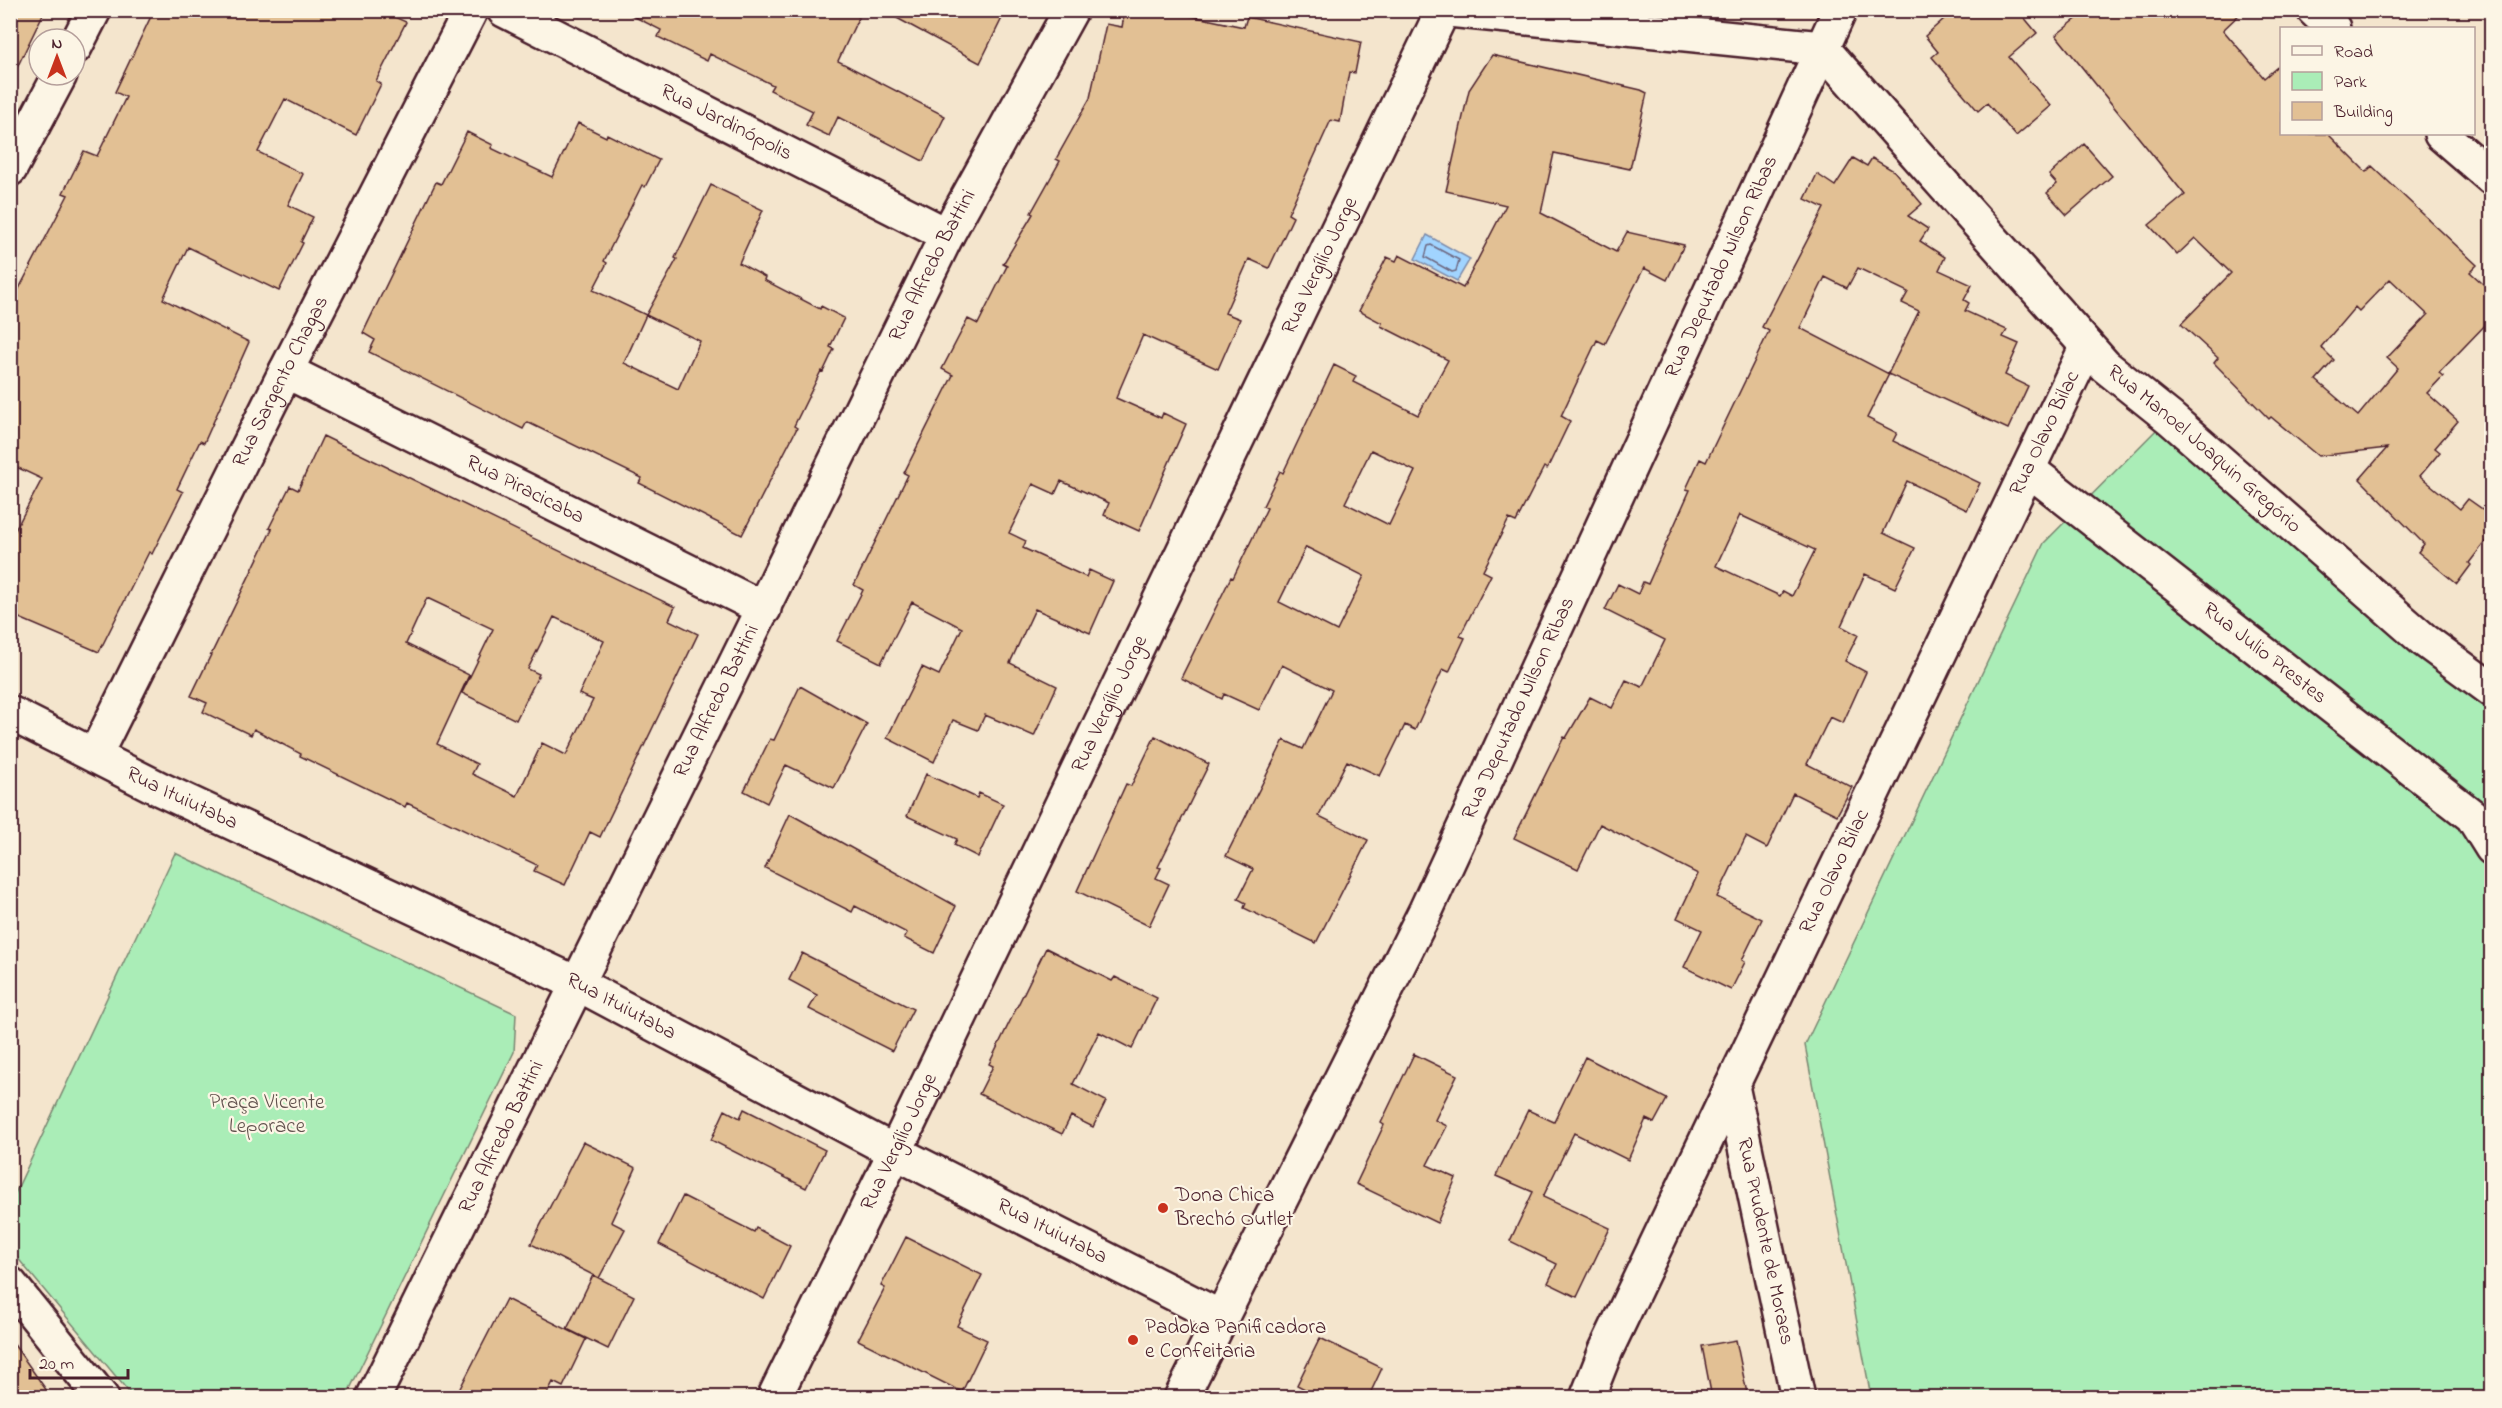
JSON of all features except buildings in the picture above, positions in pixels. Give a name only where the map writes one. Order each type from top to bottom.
[{"type":"street","points":[[85,27],[94,10]]},
{"type":"street","name":"Rua Sargento Chagas","points":[[95,755],[286,371],[471,10]]},
{"type":"street","name":"Rua Jardinópolis","points":[[504,10],[947,236]]},
{"type":"street","name":"Rua Alfredo Battini","points":[[373,1398],[947,236],[1071,10]]},
{"type":"street","name":"Rua Vergílio Jorge","points":[[774,1398],[895,1152],[1443,10]]},
{"type":"street","points":[[1449,10],[1618,19],[1822,48]]},
{"type":"street","name":"Rua Deputado Nilson Ribas","points":[[1181,1398],[1426,910],[1840,10]]},
{"type":"street","points":[[2314,10],[2332,27]]},
{"type":"street","name":"Rua Manoel Joaquin Gregório","points":[[1822,48],[2105,366],[2170,418],[2424,640],[2492,690]]},
{"type":"street","points":[[10,169],[54,87]]},
{"type":"street","points":[[2442,135],[2492,178]]},
{"type":"street","name":"Rua Olavo Bilac","points":[[1587,1398],[1611,1339],[2087,346]]},
{"type":"street","name":"Rua Piracicaba","points":[[286,371],[764,609]]},
{"type":"street","name":"Rua Julio Prestes","points":[[2028,469],[2472,816],[2492,848]]},
{"type":"street","name":"Rua Ituiutaba","points":[[10,713],[171,794],[578,984],[895,1152],[1222,1318]]},
{"type":"street","name":"Rua Prudente de Moraes","points":[[1732,1086],[1798,1398]]},
{"type":"street","points":[[10,1284],[102,1398]]},
{"type":"green space","points":[[2167,419],[2491,706],[2491,1397],[1871,1397],[1805,1045],[2044,543]]},
{"type":"green space","name":"Praça Vicente Leporace","points":[[175,853],[516,1014],[514,1052],[346,1397],[133,1397],[11,1250],[11,1202]]},
{"type":"water","points":[[1427,235],[1470,259],[1457,281],[1415,259]]},
{"type":"place","name":"Dona Chica Brechó Outlet","points":[[1163,1208]]},
{"type":"place","name":"Padoka Panificadora e Confeitaria","points":[[1133,1340]]}]
